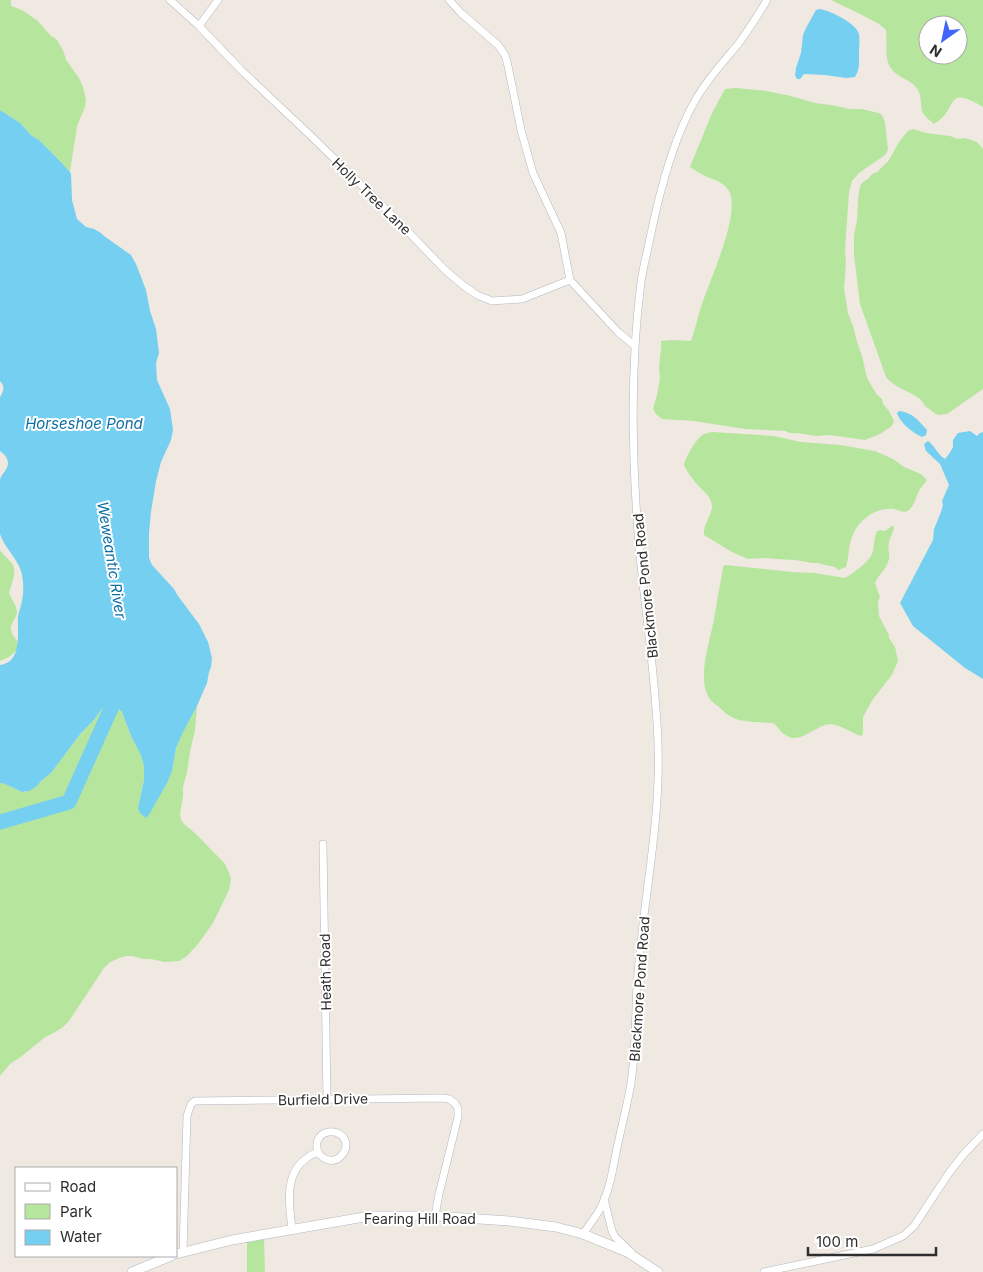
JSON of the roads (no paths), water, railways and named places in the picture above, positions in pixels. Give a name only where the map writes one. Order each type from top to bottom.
[{"type":"main road","name":"Fearing Hill Road","points":[[179,1253],[232,1240],[370,1216],[435,1216],[509,1220],[583,1234],[626,1252],[658,1272]]},
{"type":"main road","points":[[132,1272],[169,1257]]},
{"type":"street","name":"Holly Tree Lane","points":[[170,0],[392,214],[445,270],[464,286],[477,295],[492,301],[522,299],[570,280]]},
{"type":"street","points":[[199,26],[218,0]]},
{"type":"street","points":[[449,0],[498,45],[504,55],[533,173],[561,234],[570,280],[618,332],[635,346]]},
{"type":"street","name":"Blackmore Pond Road","points":[[583,1234],[596,1216],[604,1199],[631,1082],[636,1035],[636,991],[640,942],[650,876],[657,804],[658,746],[655,680],[639,546],[633,416],[635,346],[641,281],[655,214],[674,150],[687,116],[709,78],[747,31],[767,0]]},
{"type":"street","name":"Heath Road","points":[[323,844],[327,1099]]},
{"type":"street","name":"Burfield Drive","points":[[179,1253],[187,1116],[190,1104],[195,1101],[449,1099],[455,1103],[458,1109],[458,1117],[435,1216]]},
{"type":"street","points":[[330,1131],[339,1134],[345,1140],[344,1153],[338,1159],[327,1160],[318,1152],[317,1141],[326,1132],[330,1131]]},
{"type":"street","points":[[764,1272],[873,1248],[903,1236],[914,1226],[963,1155],[983,1134]]},
{"type":"street","points":[[292,1229],[288,1195],[292,1178],[307,1157],[318,1152]]},
{"type":"street","points":[[604,1199],[612,1231],[637,1258]]},
{"type":"water","points":[[820,9],[842,18],[857,30],[859,34],[859,63],[855,77],[846,78],[804,74],[800,79],[797,79],[795,75],[801,53],[803,35],[816,10]]},
{"type":"water","name":"Horseshoe Pond","points":[[0,110],[20,123],[70,172],[72,200],[77,219],[86,227],[101,233],[131,255],[146,290],[156,329],[159,353],[156,363],[157,380],[170,409],[173,430],[156,481],[149,532],[149,558],[152,565],[174,589],[199,624],[208,642],[212,658],[207,683],[176,748],[172,771],[146,818],[140,813],[138,808],[144,780],[144,766],[141,755],[122,712],[117,707],[110,705],[105,706],[101,710],[51,773],[36,787],[22,792],[0,783],[0,665],[7,663],[16,652],[18,616],[23,588],[19,566],[0,534],[0,480],[8,463],[6,456],[0,451],[0,397],[3,385],[0,381]]},
{"type":"water","points":[[899,411],[908,413],[918,420],[927,430],[926,435],[922,437],[907,427],[897,413]]},
{"type":"water","points":[[970,431],[977,436],[983,432],[983,679],[965,668],[913,626],[900,603],[933,540],[934,529],[943,505],[942,501],[949,485],[940,464],[926,451],[924,444],[928,441],[945,459],[953,447],[953,440],[958,433]]},
{"type":"waterway","name":"Weweantic River","points":[[0,822],[69,802],[121,686]]}]
